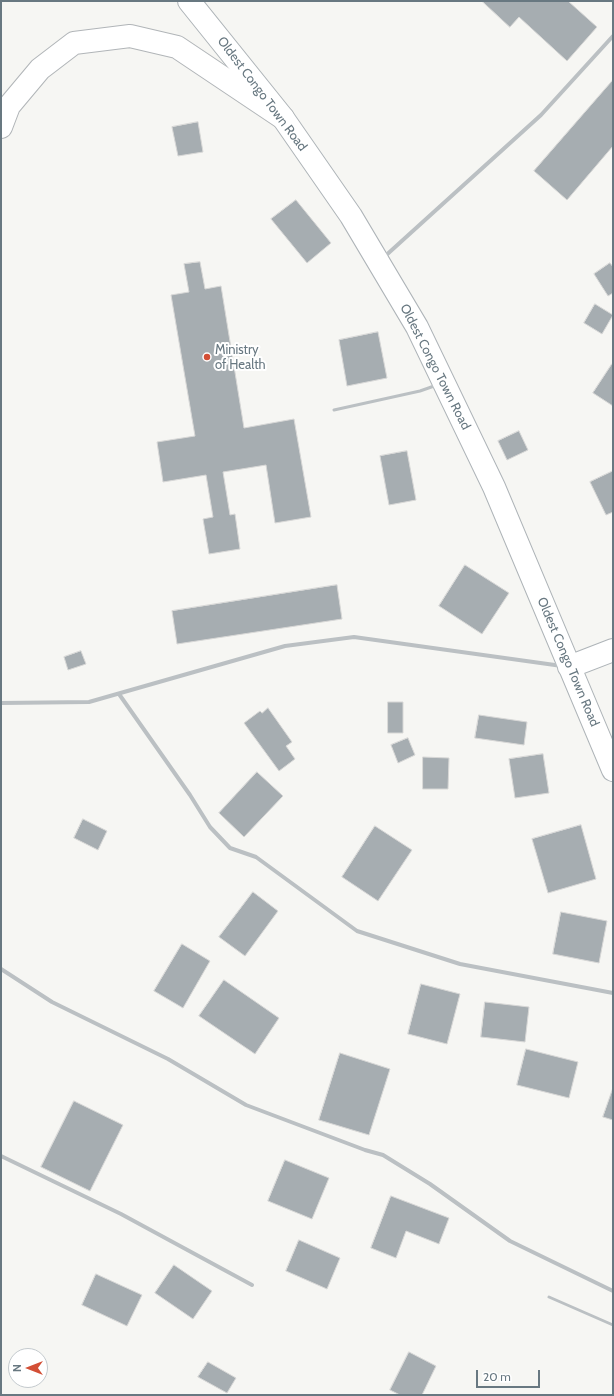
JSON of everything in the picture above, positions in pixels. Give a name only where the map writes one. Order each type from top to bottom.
[{"type":"main road","name":"Oldest Congo Town Road","points":[[189,1],[283,118],[351,216],[417,327],[494,487],[613,770]]},
{"type":"main road","points":[[1,127],[10,106],[40,69],[74,43],[130,36],[177,47],[283,118]]},
{"type":"main road","points":[[569,667],[613,650]]},
{"type":"street","points":[[378,262],[541,115],[613,36]]},
{"type":"street","points":[[1,703],[89,702],[285,646],[354,637],[569,667]]},
{"type":"street","points":[[119,694],[190,795],[210,827],[230,848],[256,857],[357,931],[460,964],[613,993]]},
{"type":"street","points":[[1,969],[52,1002],[168,1059],[246,1105],[364,1150],[383,1155],[430,1184],[510,1242],[613,1291]]},
{"type":"street","points":[[1,1156],[121,1214],[252,1285]]},
{"type":"lane","points":[[334,410],[444,383]]},
{"type":"lane","points":[[549,1297],[613,1325]]},
{"type":"building","points":[[482,1],[568,1],[597,27],[567,61],[519,17],[510,27]]},
{"type":"building","points":[[613,80],[613,146],[567,200],[534,171]]},
{"type":"building","points":[[198,122],[203,152],[178,156],[172,127]]},
{"type":"building","points":[[296,200],[331,243],[307,263],[271,219]]},
{"type":"building","name":"Ministry of Health","points":[[200,262],[205,289],[221,286],[244,428],[294,419],[311,517],[275,523],[266,465],[223,472],[230,515],[235,514],[240,549],[209,554],[203,519],[213,517],[206,475],[163,482],[157,442],[195,436],[171,295],[189,292],[184,264]]},
{"type":"building","points":[[610,263],[613,267],[613,293],[608,296],[594,274]]},
{"type":"building","points":[[595,304],[613,315],[602,334],[584,323]]},
{"type":"building","points":[[378,332],[387,378],[347,386],[339,340]]},
{"type":"building","points":[[613,364],[613,406],[593,393]]},
{"type":"building","points":[[519,431],[528,450],[507,460],[498,441]]},
{"type":"building","points":[[407,451],[416,500],[389,505],[380,456]]},
{"type":"building","points":[[613,471],[613,512],[606,515],[590,482]]},
{"type":"building","points":[[465,565],[509,593],[482,634],[439,606]]},
{"type":"building","points":[[337,585],[342,619],[177,644],[172,611]]},
{"type":"building","points":[[81,651],[86,664],[68,670],[64,657]]},
{"type":"building","points":[[388,702],[403,702],[403,733],[388,733]]},
{"type":"building","points":[[268,708],[292,742],[286,746],[295,759],[279,771],[244,723],[260,711],[262,713]]},
{"type":"building","points":[[479,715],[527,722],[524,745],[475,738]]},
{"type":"building","points":[[408,738],[415,755],[398,763],[391,745]]},
{"type":"building","points":[[543,754],[549,793],[515,798],[509,759]]},
{"type":"building","points":[[423,757],[449,758],[448,789],[423,789]]},
{"type":"building","points":[[257,772],[283,796],[244,837],[219,813]]},
{"type":"building","points":[[83,819],[107,831],[98,850],[74,838]]},
{"type":"building","points":[[581,825],[596,879],[548,893],[532,839]]},
{"type":"building","points":[[375,826],[412,850],[378,901],[342,877]]},
{"type":"building","points":[[253,892],[278,911],[245,956],[219,937]]},
{"type":"building","points":[[561,912],[607,921],[599,963],[553,954]]},
{"type":"building","points":[[182,944],[210,961],[183,1008],[154,991]]},
{"type":"building","points":[[224,980],[279,1018],[255,1054],[199,1016]]},
{"type":"building","points":[[421,984],[460,994],[447,1044],[408,1034]]},
{"type":"building","points":[[485,1002],[529,1007],[525,1042],[481,1037]]},
{"type":"building","points":[[526,1049],[578,1062],[569,1098],[517,1085]]},
{"type":"building","points":[[340,1053],[390,1069],[369,1135],[319,1120]]},
{"type":"building","points":[[613,1088],[613,1120],[603,1117]]},
{"type":"building","points":[[74,1101],[123,1125],[90,1191],[41,1167]]},
{"type":"building","points":[[285,1160],[329,1178],[312,1219],[268,1201]]},
{"type":"building","points":[[391,1196],[449,1218],[439,1244],[406,1231],[396,1258],[371,1248]]},
{"type":"building","points":[[299,1240],[340,1258],[327,1289],[286,1271]]},
{"type":"building","points":[[174,1265],[212,1291],[193,1319],[155,1293]]},
{"type":"building","points":[[96,1274],[142,1295],[127,1326],[82,1305]]},
{"type":"building","points":[[409,1352],[436,1366],[422,1395],[400,1395],[390,1390]]},
{"type":"building","points":[[208,1362],[236,1378],[227,1393],[198,1377]]},
{"type":"place","name":"Ministry of Health","points":[[207,357]]}]
